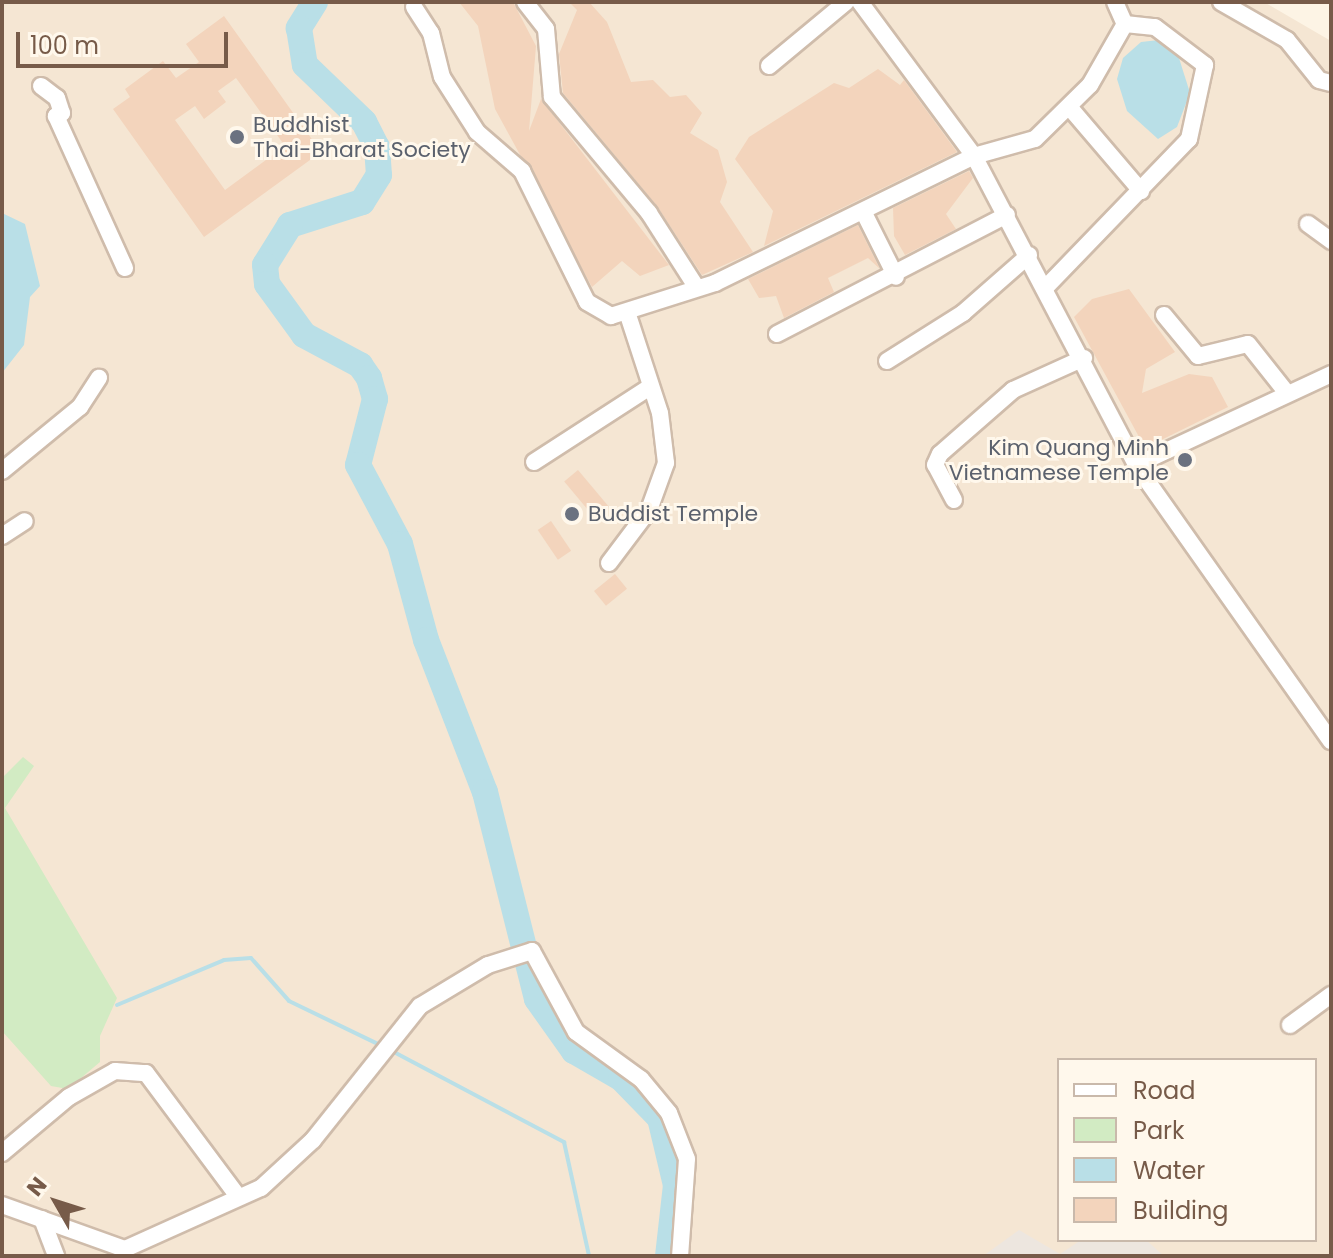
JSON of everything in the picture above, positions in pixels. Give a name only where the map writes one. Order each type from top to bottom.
[{"type":"street","points":[[525,2],[546,29],[552,97],[649,213],[695,285]]},
{"type":"street","points":[[769,66],[846,2]]},
{"type":"street","points":[[860,2],[974,156],[1084,358],[1136,465],[1331,741]]},
{"type":"street","points":[[1115,2],[1125,24]]},
{"type":"street","points":[[1221,2],[1287,40],[1319,80],[1331,83]]},
{"type":"street","points":[[414,7],[431,33],[442,77],[477,132],[522,171],[587,302],[599,313],[628,315],[695,285],[715,283],[865,215],[974,156],[1035,139],[1071,109],[1125,24]]},
{"type":"street","points":[[1046,287],[1189,139],[1205,65],[1155,27],[1125,24]]},
{"type":"street","points":[[41,86],[57,98],[62,113],[56,116],[125,268]]},
{"type":"street","points":[[1071,109],[1141,191]]},
{"type":"street","points":[[865,215],[896,277]]},
{"type":"street","points":[[777,334],[896,277],[1007,215]]},
{"type":"street","points":[[1308,224],[1331,241]]},
{"type":"street","points":[[887,361],[963,313],[1029,255]]},
{"type":"street","points":[[609,563],[662,484],[664,433],[628,315]]},
{"type":"street","points":[[1164,315],[1198,356],[1248,344],[1286,392]]},
{"type":"street","points":[[954,500],[935,465],[940,454],[1013,390],[1084,358]]},
{"type":"street","points":[[1136,465],[1286,392],[1331,374]]},
{"type":"street","points":[[2,471],[80,407],[99,378]]},
{"type":"street","points":[[534,462],[650,387]]},
{"type":"street","points":[[2,536],[25,521]]},
{"type":"street","points":[[2,1205],[125,1249],[278,1175],[375,1059],[391,1035],[426,1001],[512,955],[532,951],[576,1032],[641,1079],[669,1113],[688,1168],[680,1256]]},
{"type":"street","points":[[1290,1025],[1331,995]]},
{"type":"street","points":[[2,1153],[69,1097],[115,1071],[146,1073],[237,1195]]},
{"type":"street","points":[[42,1219],[56,1256]]},
{"type":"shaded area","points":[[2,2],[1264,2],[1331,41],[1331,1256],[2,1256]]},
{"type":"shaded area","points":[[1019,1230],[1060,1254],[1078,1242],[1148,1242],[1164,1256],[983,1256]]},
{"type":"green space","points":[[23,757],[34,766],[5,808],[117,998],[100,1036],[100,1062],[68,1089],[51,1086],[2,1031],[2,778]]},
{"type":"water","points":[[1159,40],[1179,58],[1190,93],[1177,127],[1158,139],[1127,111],[1117,79],[1123,58],[1141,42]]},
{"type":"water","points":[[2,213],[25,224],[40,286],[30,297],[24,345],[2,373]]},
{"type":"building","points":[[459,2],[513,2],[536,46],[529,131],[541,99],[669,265],[640,276],[622,261],[592,287],[495,109],[478,26]]},
{"type":"building","points":[[569,2],[589,2],[607,22],[631,82],[653,80],[670,97],[686,95],[702,113],[690,133],[718,150],[727,182],[720,202],[753,252],[702,275],[657,206],[563,93],[559,54],[577,10]]},
{"type":"building","points":[[224,16],[321,152],[204,237],[113,109],[130,97],[125,89],[163,61],[176,78],[199,62],[186,44]],"holes":[[[236,78],[285,146],[225,190],[175,120],[195,106],[204,119],[226,102],[218,91]]]},
{"type":"building","points":[[878,69],[900,85],[904,80],[957,152],[764,246],[773,211],[735,159],[749,137],[834,83],[849,88]]},
{"type":"building","points":[[969,171],[973,178],[946,214],[956,229],[905,255],[894,236],[893,208]]},
{"type":"building","points":[[858,225],[880,269],[868,258],[828,278],[834,292],[784,318],[776,296],[759,298],[748,279]]},
{"type":"building","points":[[1129,289],[1175,352],[1146,369],[1142,393],[1189,374],[1212,377],[1228,407],[1145,448],[1074,317],[1092,299]]},
{"type":"building","points":[[578,470],[609,507],[595,518],[564,482]]},
{"type":"building","points":[[551,521],[571,551],[558,560],[538,530]]},
{"type":"building","points":[[615,574],[627,589],[606,606],[594,591]]},
{"type":"waterway","points":[[315,2],[299,28],[305,65],[364,122],[377,147],[379,175],[362,202],[290,225],[265,265],[267,284],[304,335],[360,365],[369,378],[375,399],[358,465],[400,544],[426,640],[485,792],[537,999],[574,1051],[621,1078],[660,1118],[676,1185],[668,1256]]},
{"type":"waterway","points":[[117,1005],[224,960],[251,958],[289,1001],[384,1047]]},
{"type":"waterway","points":[[392,1051],[564,1142],[589,1256]]},
{"type":"place","name":"Buddhist Thai-Bharat Society","points":[[237,137]]},
{"type":"place","name":"Kim Quang Minh Vietnamese Temple","points":[[1185,460]]},
{"type":"place","name":"Buddist Temple","points":[[572,514]]}]
